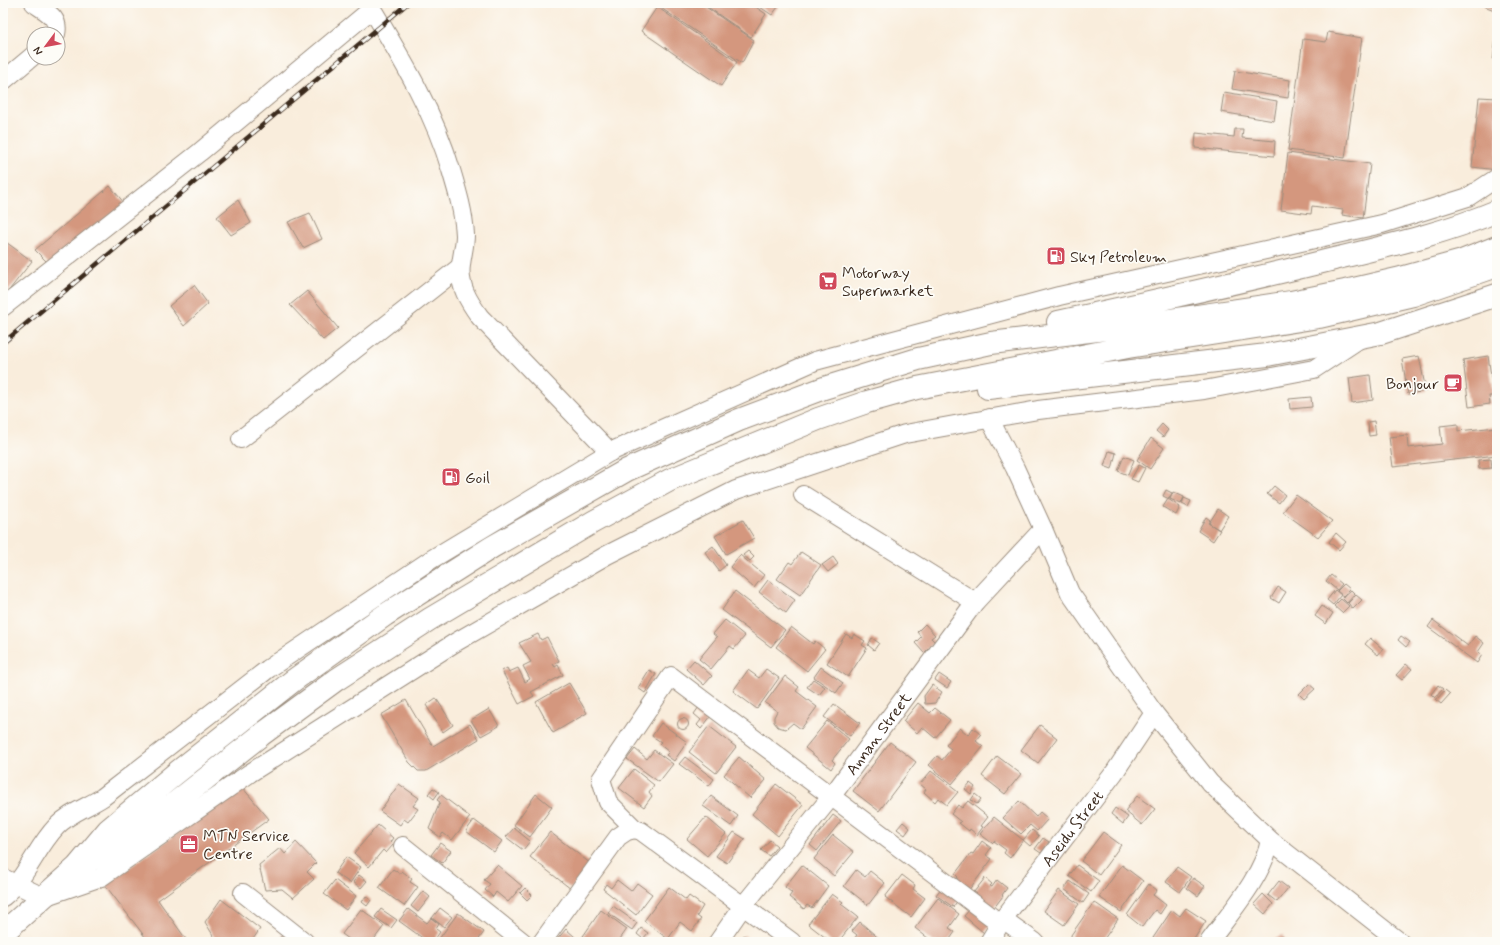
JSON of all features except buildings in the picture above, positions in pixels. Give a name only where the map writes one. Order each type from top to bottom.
[{"type":"highway","points":[[1475,221],[1497,205]]},
{"type":"highway","points":[[3,933],[77,867],[108,830],[175,774],[294,680],[385,615],[492,547],[627,470],[740,420],[824,388],[918,359],[991,343],[1029,329],[1275,274],[1385,246],[1475,221],[1497,211]]},
{"type":"highway","points":[[77,867],[123,844],[261,736],[336,680],[430,619],[593,522],[670,480],[818,419],[867,402],[917,388],[1129,336],[1398,279],[1462,261],[1497,247]]},
{"type":"highway","points":[[991,343],[1129,336],[1319,318],[1413,295],[1497,266]]},
{"type":"highway","points":[[818,419],[853,416],[990,387],[1143,371],[1267,355],[1362,338],[1497,295]]},
{"type":"street","points":[[34,3],[54,18],[58,26]]},
{"type":"street","points":[[3,307],[200,152],[372,9],[408,68],[428,108],[450,169],[463,218],[465,236],[460,267],[462,283],[469,302],[480,317],[610,452]]},
{"type":"street","points":[[3,81],[26,62]]},
{"type":"street","points":[[3,897],[9,881],[56,827],[79,810],[103,797],[268,669],[432,559],[610,452],[815,361],[1059,296],[1382,224],[1468,197],[1497,178]]},
{"type":"street","points":[[241,439],[460,267]]},
{"type":"street","points":[[9,881],[43,897],[101,877],[263,764],[456,642],[607,555],[736,490],[906,434],[1038,410],[1204,390],[1314,369],[1362,338]]},
{"type":"street","points":[[989,418],[1015,468],[1043,529],[1070,594],[1154,713],[1210,783],[1270,840],[1400,942]]},
{"type":"street","points":[[803,495],[975,602]]},
{"type":"street","name":"Annan Street","points":[[718,942],[743,906],[831,797],[975,602],[1043,529]]},
{"type":"street","points":[[792,942],[641,831],[635,829],[608,802],[601,779],[670,676],[831,797],[1002,922],[1035,942]]},
{"type":"street","name":"Aseidu Street","points":[[989,942],[1002,922],[1114,773],[1154,713]]},
{"type":"street","points":[[542,942],[618,837],[635,829]]},
{"type":"street","points":[[1209,942],[1258,873],[1268,852],[1270,840]]},
{"type":"street","points":[[403,846],[523,942]]},
{"type":"street","points":[[243,893],[305,942]]},
{"type":"railway","points":[[3,343],[408,3]]},
{"type":"place","name":"Sky Petroleum","points":[[1056,256]]},
{"type":"place","name":"Motorway Supermarket","points":[[828,281]]},
{"type":"place","name":"Bonjour","points":[[1453,383]]},
{"type":"place","name":"Goil","points":[[451,477]]},
{"type":"place","name":"MTN Service Centre","points":[[189,844]]}]
